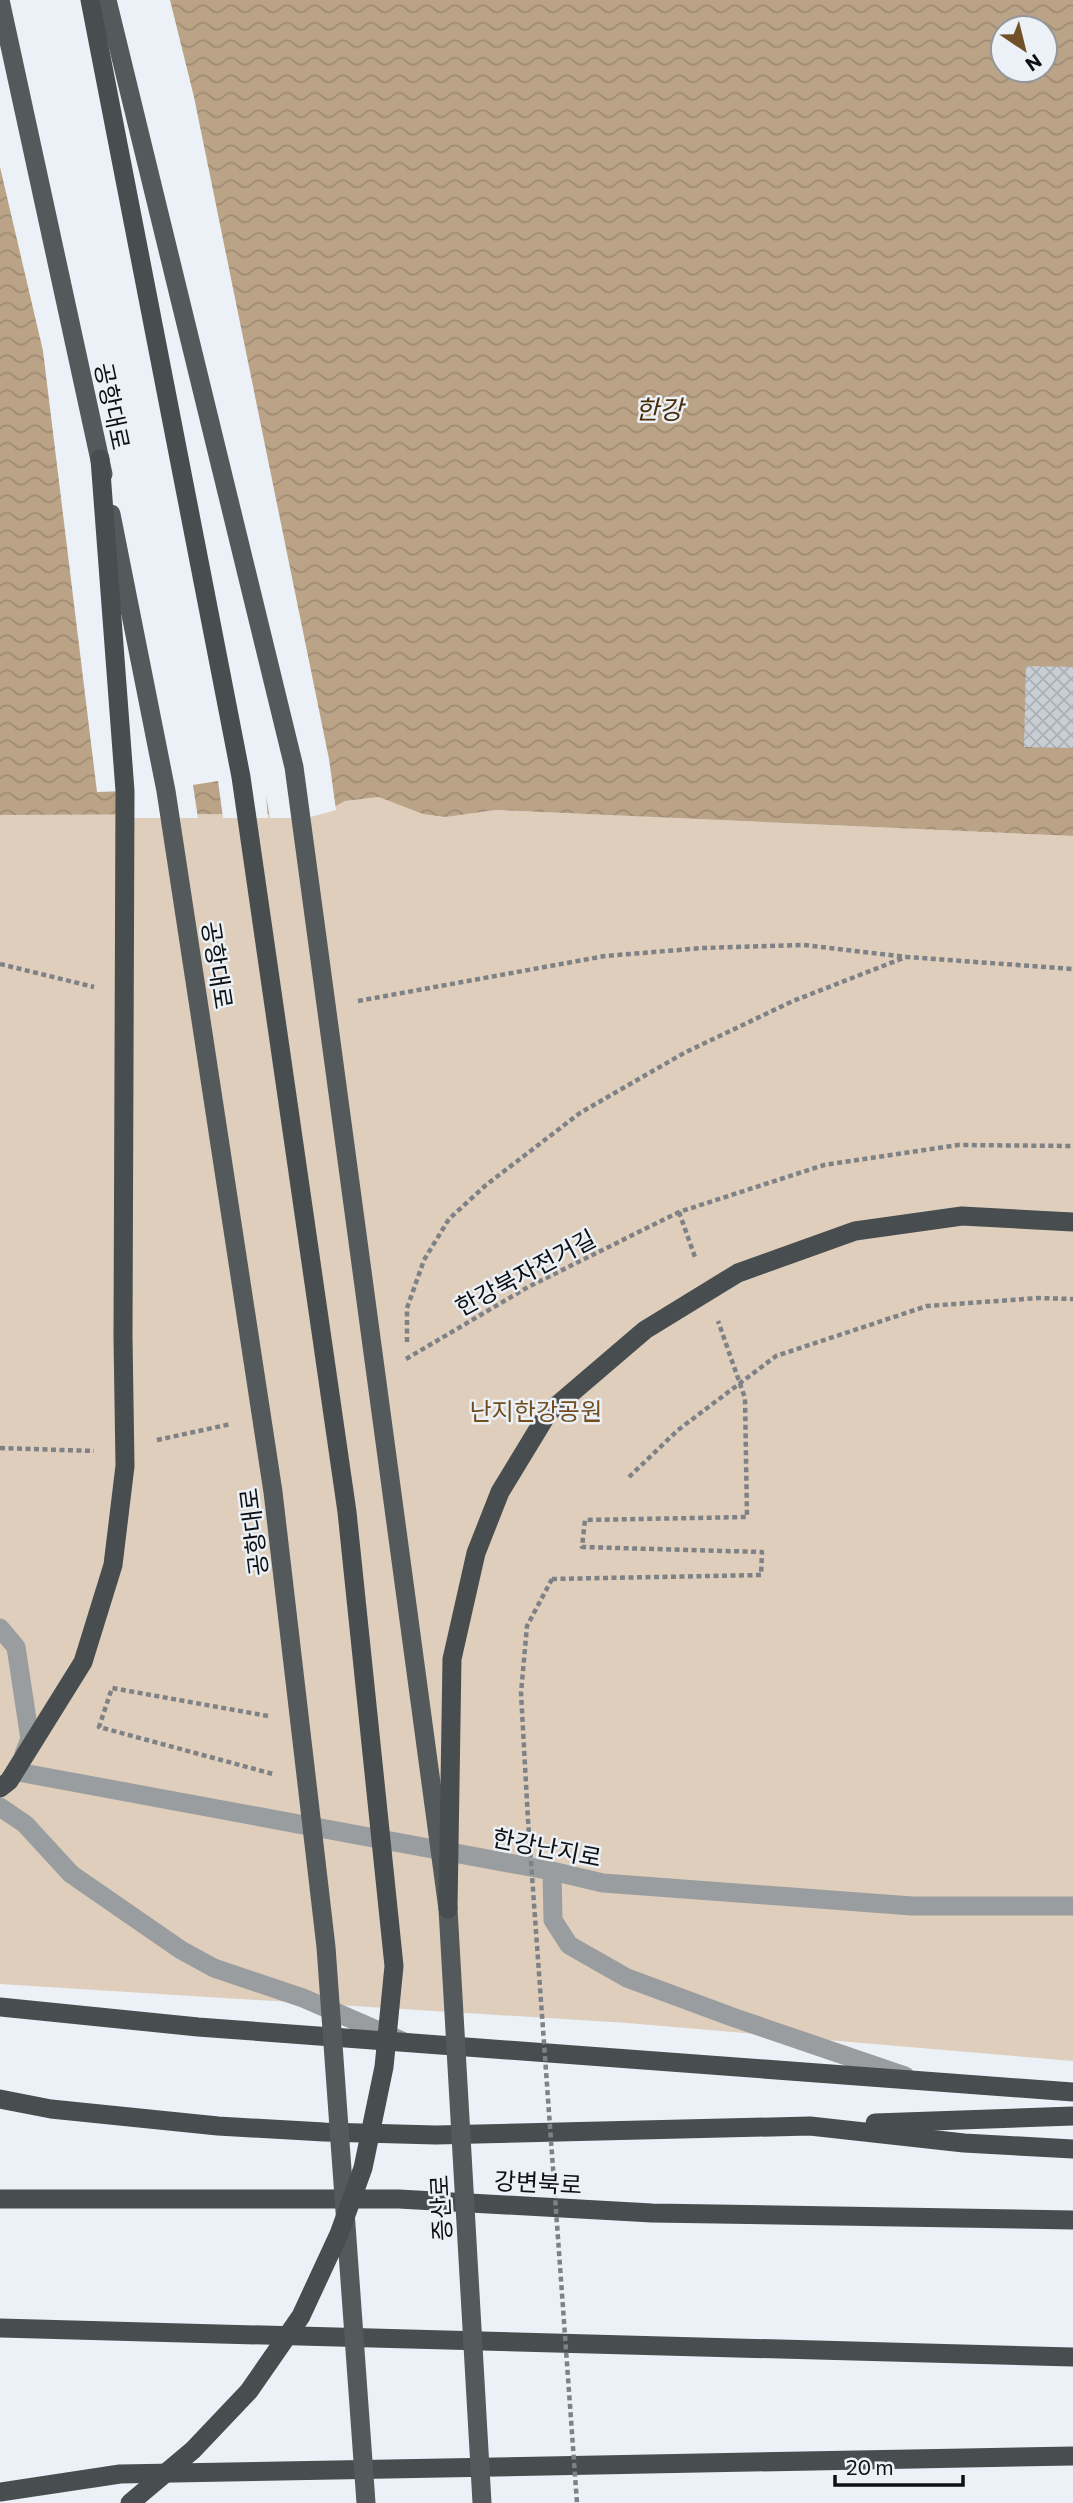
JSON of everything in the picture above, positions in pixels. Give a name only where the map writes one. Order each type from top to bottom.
[{"type":"highway","points":[[90,0],[241,777],[347,1512],[394,1966],[384,2067],[363,2168],[339,2234],[301,2316],[249,2391],[193,2450],[130,2503]]},
{"type":"highway","points":[[0,1788],[9,1781],[83,1662],[113,1565],[125,1466],[122,1324],[125,791],[100,459]]},
{"type":"highway","points":[[448,1909],[452,1659],[476,1553],[495,1504],[548,1413],[645,1330],[738,1273],[855,1231],[962,1216],[1073,1222]]},
{"type":"highway","points":[[0,2007],[198,2027],[1073,2092]]},
{"type":"highway","points":[[0,2099],[51,2109],[218,2126],[436,2135],[810,2126],[1073,2116]]},
{"type":"highway","points":[[810,2126],[964,2143],[1073,2149]]},
{"type":"highway","name":"강변북로","points":[[0,2199],[399,2199],[652,2213],[1073,2220]]},
{"type":"highway","points":[[0,2328],[1073,2357]]},
{"type":"highway","points":[[0,2492],[120,2474],[1073,2456]]},
{"type":"main road","name":"공항대로","points":[[0,0],[100,459],[166,791],[269,1465],[326,1947],[366,2503]]},
{"type":"main road","points":[[107,0],[294,766],[448,1909]]},
{"type":"main road","name":"증산로","points":[[448,1909],[482,2503]]},
{"type":"lane","points":[[0,1628],[16,1647],[30,1738],[18,1772],[0,1797]]},
{"type":"lane","name":"한강난지로","points":[[18,1772],[552,1871],[603,1884],[912,1906],[1073,1906]]},
{"type":"lane","points":[[0,1807],[25,1824],[71,1874],[181,1950],[214,1968],[303,1998],[403,2042]]},
{"type":"lane","points":[[552,1871],[553,1920],[569,1945],[627,1978],[915,2080]]},
{"type":"path","points":[[349,1002],[605,956],[703,948],[804,945],[907,957],[1073,969]]},
{"type":"path","points":[[406,1359],[407,1308],[424,1260],[449,1219],[486,1185],[580,1112],[684,1053],[793,1001],[907,957]]},
{"type":"path","points":[[0,964],[106,990]]},
{"type":"path","name":"한강북자전거길","points":[[393,1364],[528,1287],[679,1212],[824,1165],[958,1145],[1073,1146]]},
{"type":"path","points":[[679,1212],[698,1265]]},
{"type":"path","points":[[629,1477],[678,1430],[776,1356],[927,1306],[1039,1298],[1073,1299]]},
{"type":"path","points":[[577,2503],[521,1693],[527,1626],[552,1580],[761,1575],[762,1552],[582,1547],[585,1520],[747,1517],[746,1398],[716,1317]]},
{"type":"path","points":[[144,1443],[237,1422]]},
{"type":"path","points":[[0,1447],[104,1452]]},
{"type":"path","points":[[272,1717],[112,1688],[99,1727],[275,1775]]},
{"type":"green space","name":"난지한강공원","points":[[379,797],[446,817],[496,810],[1073,836],[1073,2061],[627,2023],[0,1984],[0,815],[281,814]]},
{"type":"water","name":"한강","points":[[0,0],[1073,0],[1073,836],[496,810],[446,817],[423,814],[379,797],[281,814],[0,815]]},
{"type":"pier","points":[[0,0],[170,0],[194,97],[329,759],[336,810],[307,818],[270,818],[266,796],[268,818],[223,818],[218,781],[193,785],[198,818],[130,818],[125,791],[97,792],[43,351],[0,167]]},
{"type":"building","points":[[1026,666],[1073,667],[1073,748],[1024,747]]}]
